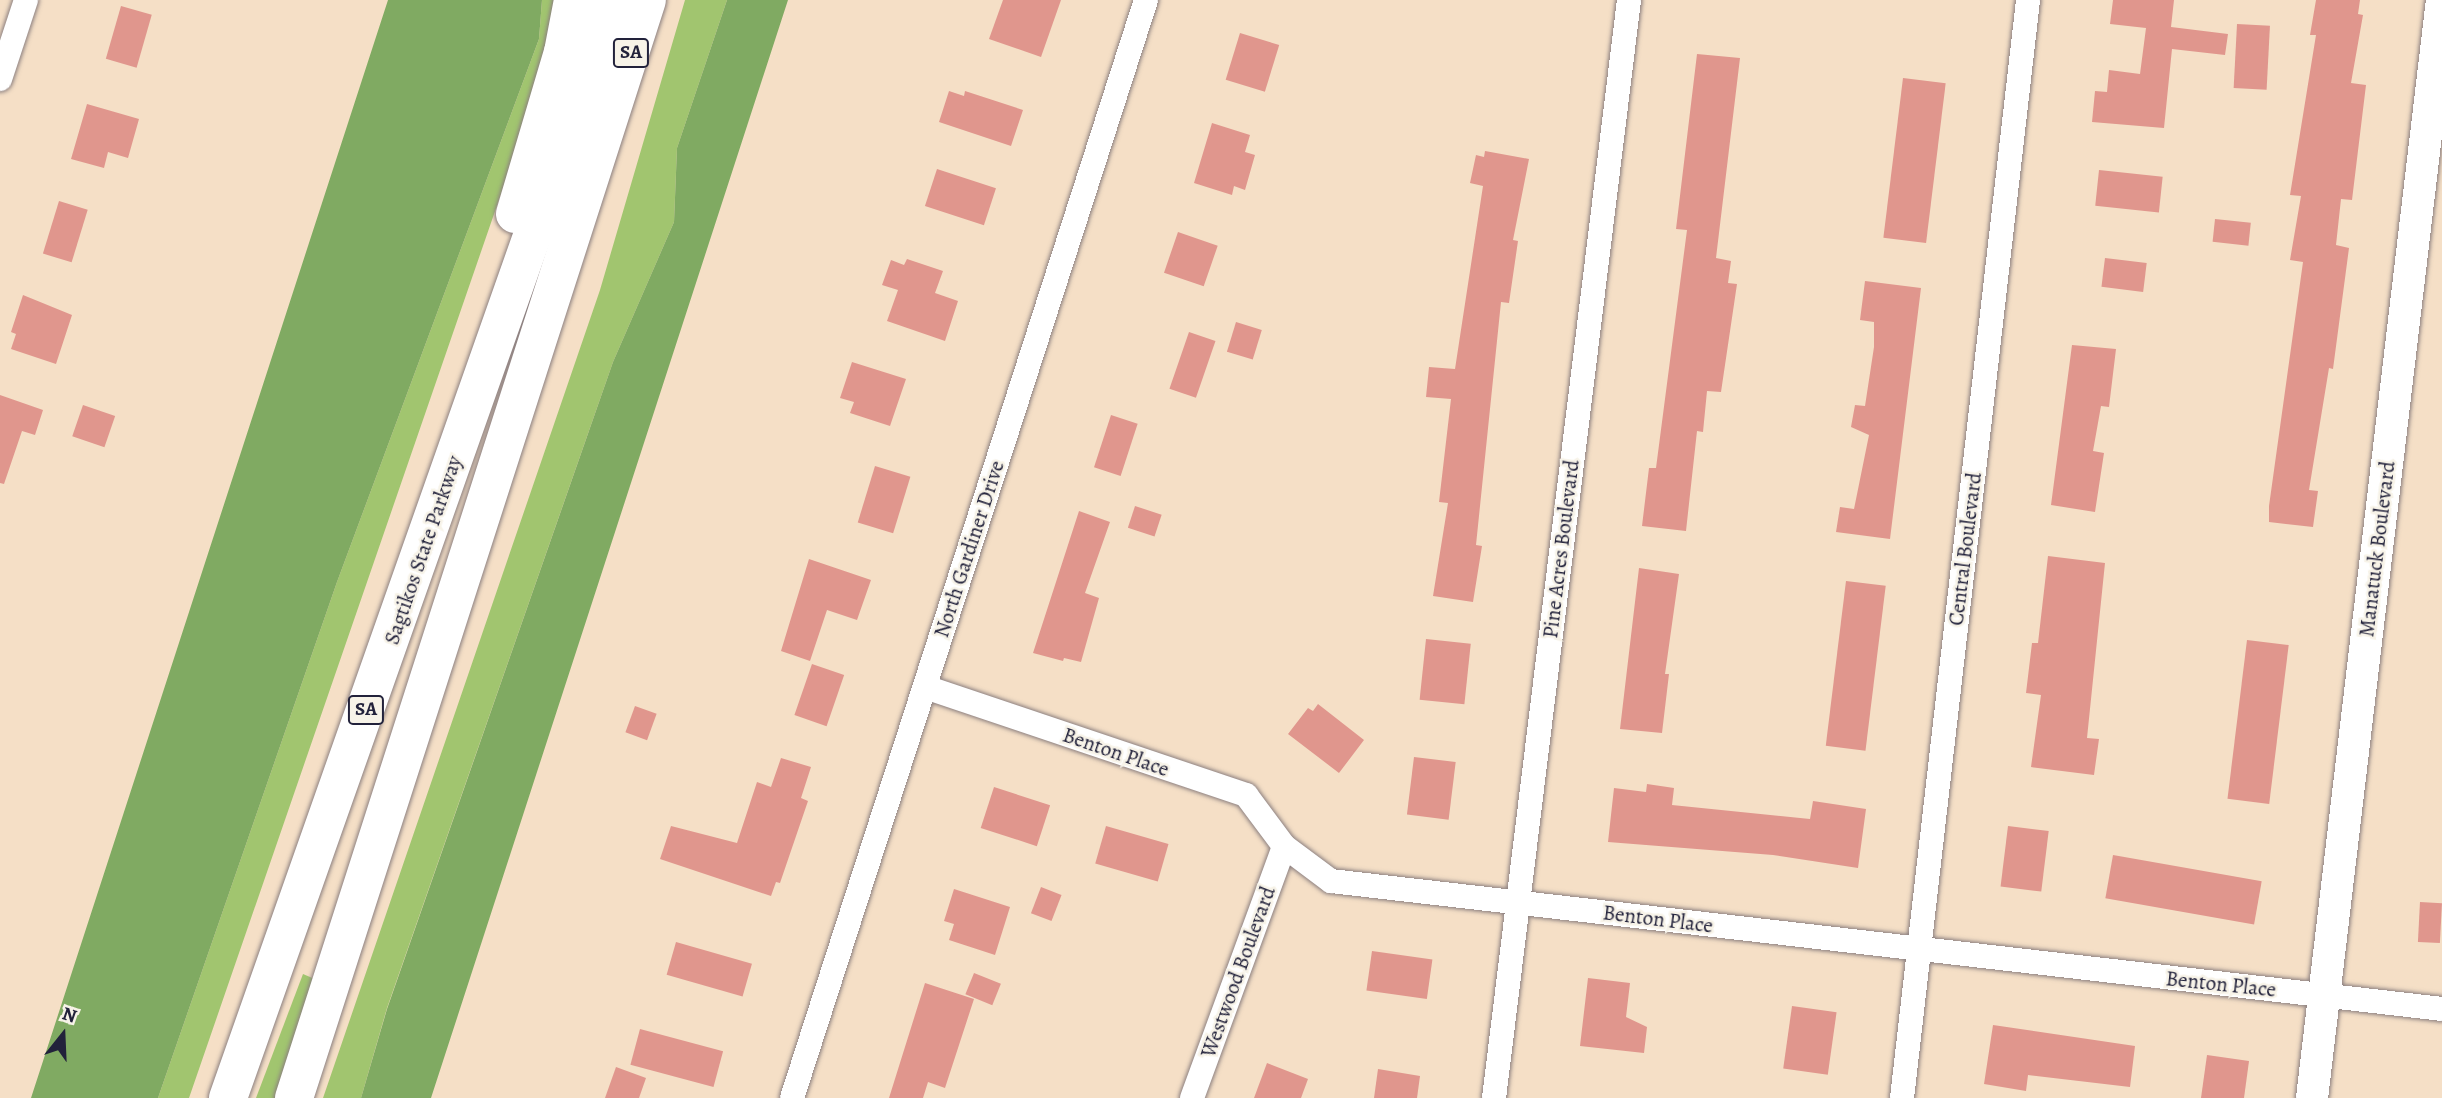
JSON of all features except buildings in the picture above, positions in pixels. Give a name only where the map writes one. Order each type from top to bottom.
[{"type":"highway","points":[[474,405],[518,200],[563,52],[573,0]]},
{"type":"highway","name":"Sagtikos State Parkway","points":[[228,1098],[474,405],[611,0]]},
{"type":"highway","name":"Sagtikos State Parkway","points":[[294,1098],[615,106],[646,0]]},
{"type":"highway","points":[[615,106],[664,0]]},
{"type":"street","points":[[0,79],[26,0]]},
{"type":"street","name":"North Gardiner Drive","points":[[792,1098],[1146,0]]},
{"type":"street","name":"Pine Acres Boulevard","points":[[1494,1098],[1629,0]]},
{"type":"street","name":"Central Boulevard","points":[[1902,1098],[2028,0]]},
{"type":"street","name":"Manatuck Boulevard","points":[[2312,1098],[2442,0]]},
{"type":"street","name":"Benton Place","points":[[925,687],[1246,795],[1284,846],[1331,881],[2442,1009]]},
{"type":"street","name":"Westwood Boulevard","points":[[1192,1098],[1284,846]]},
{"type":"green space","points":[[388,0],[542,0],[539,39],[337,582],[158,1098],[31,1098]]},
{"type":"green space","points":[[542,0],[557,0],[552,46],[189,1098],[158,1098],[337,582],[539,39]]},
{"type":"green space","points":[[685,0],[727,0],[677,148],[674,222],[613,362],[387,1008],[361,1098],[323,1098],[600,290]]},
{"type":"green space","points":[[727,0],[788,0],[431,1098],[361,1098],[387,1009],[613,362],[674,222],[677,148]]},
{"type":"green space","points":[[303,974],[317,980],[279,1098],[256,1098]]}]
